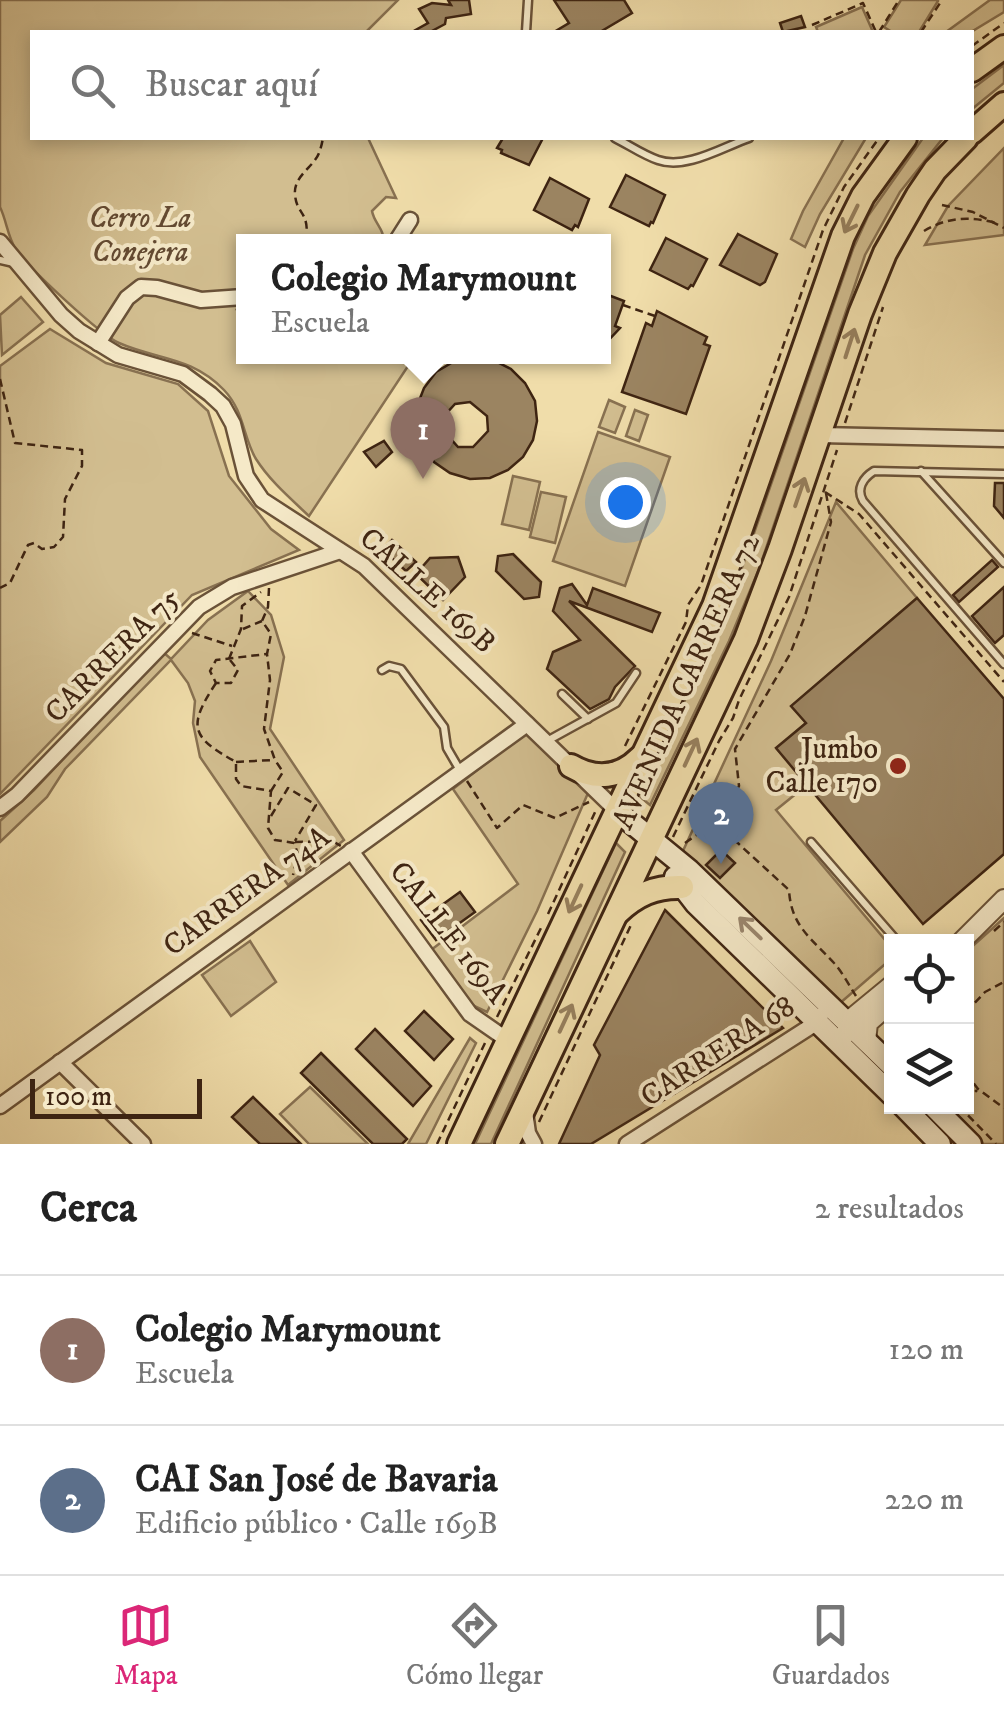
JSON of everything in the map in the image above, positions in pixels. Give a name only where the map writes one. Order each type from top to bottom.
[{"type":"highway","points":[[974,69],[1004,47]]},
{"type":"highway","points":[[974,130],[1004,104]]},
{"type":"highway","name":"AVENIDA CARRERA 72","points":[[459,1144],[500,1035],[610,804],[642,755],[714,606],[843,236],[869,186],[903,140]]},
{"type":"highway","name":"AVENIDA CARRERA 72","points":[[507,1144],[614,915],[658,846],[762,602],[860,314],[885,253],[918,194],[964,140]]},
{"type":"highway","points":[[571,766],[595,775],[612,774],[623,771],[642,755]]},
{"type":"highway","points":[[614,915],[630,900],[649,891],[682,887]]},
{"type":"main road","name":"CALLE 169B","points":[[610,804],[689,870],[847,1022],[857,1047],[884,1084]]},
{"type":"main road","name":"CALLE 169B","points":[[658,846],[682,887],[816,1023],[884,1062]]},
{"type":"main road","points":[[911,1114],[940,1144]]},
{"type":"main road","points":[[941,1114],[971,1144]]},
{"type":"street","points":[[401,234],[410,220]]},
{"type":"street","name":"CALLE 169B","points":[[0,242],[8,262],[62,315],[98,343],[132,361],[183,374],[210,394],[223,406],[233,424],[246,476],[262,500],[370,572],[610,804]]},
{"type":"street","points":[[98,343],[127,298],[141,287],[201,300],[236,298]]},
{"type":"street","points":[[820,436],[1004,439]]},
{"type":"street","name":"CARRERA 75","points":[[0,808],[198,607],[232,587],[340,550]]},
{"type":"street","name":"CARRERA 74A","points":[[0,1106],[527,724]]},
{"type":"street","name":"CALLE 169A","points":[[350,852],[463,1006],[500,1035]]},
{"type":"street","points":[[968,934],[1004,900]]},
{"type":"street","points":[[959,934],[980,921]]},
{"type":"street","points":[[847,1022],[884,992]]},
{"type":"street","name":"CARRERA 68","points":[[627,1144],[816,1023],[822,1013],[820,996]]},
{"type":"street","points":[[857,1047],[868,1023],[884,1009]]},
{"type":"street","points":[[60,1062],[143,1144]]},
{"type":"street","points":[[524,1106],[528,1133],[534,1144]]},
{"type":"lane","points":[[526,30],[528,0]]},
{"type":"lane","points":[[620,140],[656,160],[670,163],[684,162],[744,140]]},
{"type":"lane","points":[[921,471],[1004,563]]},
{"type":"lane","points":[[1004,474],[874,472],[864,480],[860,496],[1004,664]]},
{"type":"lane","points":[[382,670],[389,666],[401,669],[424,698],[444,727],[447,748],[461,772]]},
{"type":"lane","points":[[546,742],[616,703],[636,673]]},
{"type":"lane","points":[[562,694],[588,719]]},
{"type":"lane","points":[[811,842],[891,934]]},
{"type":"path","points":[[882,30],[899,0]]},
{"type":"path","points":[[922,30],[942,0]]},
{"type":"path","points":[[812,25],[863,3],[880,30]]},
{"type":"path","points":[[974,45],[1004,23]]},
{"type":"path","points":[[307,234],[308,219],[294,192],[296,182],[323,140]]},
{"type":"path","points":[[612,774],[686,622],[688,605],[701,585],[824,230],[844,187],[879,140]]},
{"type":"path","points":[[942,205],[973,212],[1004,228]]},
{"type":"path","points":[[924,232],[956,219],[996,223]]},
{"type":"path","points":[[623,305],[656,316]]},
{"type":"path","points":[[0,379],[15,443],[82,450],[82,466],[65,499],[63,537],[54,547],[28,545],[10,584],[0,588]]},
{"type":"path","points":[[658,846],[692,840],[721,818],[739,786],[735,749],[790,654],[806,616],[830,522],[825,492],[859,514],[1004,682]]},
{"type":"path","points":[[229,659],[241,630],[242,606],[269,586],[268,607],[262,621],[241,630]]},
{"type":"path","points":[[262,621],[271,634],[267,654],[270,680],[263,717],[275,760],[283,772],[271,791],[268,828],[275,840],[332,840],[350,852]]},
{"type":"path","points":[[176,628],[234,647]]},
{"type":"path","points":[[229,659],[235,663],[236,678],[231,683],[216,682],[212,665],[216,660],[267,654]]},
{"type":"path","points":[[216,682],[198,714],[200,737],[206,745],[236,762],[275,760]]},
{"type":"path","points":[[236,762],[236,779],[241,786],[271,791]]},
{"type":"path","points":[[461,772],[497,828],[523,805],[555,818],[610,804]]},
{"type":"path","points":[[271,816],[288,788],[316,805],[294,842],[298,854],[288,896]]},
{"type":"path","points":[[438,1144],[500,1035],[610,804]]},
{"type":"path","points":[[721,818],[729,835],[789,890],[790,907],[800,931],[837,966],[856,996]]},
{"type":"path","points":[[974,1004],[985,992],[1004,982]]},
{"type":"path","points":[[974,1084],[1004,1108]]},
{"type":"path","points":[[974,1094],[978,1090]]},
{"type":"path","points":[[967,1114],[996,1144]]},
{"type":"green space","name":"Cerro La Conejera","points":[[0,0],[398,0],[368,30],[30,30],[30,140],[369,140],[396,198],[386,197],[372,211],[382,234],[236,234],[236,364],[409,364],[309,516],[256,459],[236,407],[224,390],[199,371],[133,349],[96,327],[16,250],[0,207]]},
{"type":"green space","points":[[901,0],[938,1],[920,30],[884,27]]},
{"type":"green space","points":[[990,0],[1004,0],[1004,12],[974,30],[949,30]]},
{"type":"green space","points":[[862,7],[872,30],[817,30],[816,27]]},
{"type":"green space","points":[[1004,65],[1004,83],[974,107],[974,88]]},
{"type":"green space","points":[[843,140],[865,140],[820,214],[805,247],[791,239]]},
{"type":"green space","points":[[922,140],[941,140],[900,192],[865,255],[759,569],[650,805],[640,797],[729,605],[853,249],[868,216]]},
{"type":"green space","points":[[1004,148],[1004,235],[925,245],[948,206]]},
{"type":"green space","points":[[21,297],[43,322],[2,355],[0,315]]},
{"type":"green space","points":[[50,329],[106,363],[178,384],[208,411],[229,476],[271,529],[299,550],[192,595],[0,794],[0,366]]},
{"type":"green space","points":[[609,400],[625,407],[615,433],[599,427]]},
{"type":"green space","points":[[635,410],[648,415],[639,441],[626,436]]},
{"type":"green space","points":[[598,432],[670,457],[625,586],[553,561]]},
{"type":"green space","points":[[513,476],[540,482],[529,530],[502,524]]},
{"type":"green space","points":[[541,492],[566,497],[555,543],[530,537]]},
{"type":"green space","points":[[836,502],[917,598],[792,706],[806,723],[777,749],[808,784],[776,810],[884,939],[884,965],[839,1004],[682,853],[771,661]]},
{"type":"green space","points":[[248,591],[271,615],[284,657],[270,729],[344,840],[288,885],[200,757],[193,723],[195,701],[188,683],[171,660],[65,769],[47,797],[0,842],[0,821],[163,652],[171,659],[208,620]]},
{"type":"green space","points":[[527,731],[588,793],[537,911],[487,1012],[472,1005],[431,950],[518,884],[453,789]]},
{"type":"green space","points":[[616,843],[625,852],[491,1144],[475,1144]]},
{"type":"green space","points":[[1004,918],[1004,1144],[983,1144],[953,1114],[974,1114],[974,945]]},
{"type":"green space","points":[[250,941],[276,982],[231,1016],[202,975]]},
{"type":"green space","points":[[470,1038],[476,1043],[426,1144],[408,1144]]},
{"type":"green space","points":[[310,1087],[368,1144],[309,1144],[280,1114]]},
{"type":"building","points":[[448,0],[469,0],[471,14],[446,18],[445,24],[434,30],[416,30],[428,23],[419,9],[432,3],[451,5]]},
{"type":"building","points":[[554,0],[624,0],[632,13],[603,30],[557,30],[569,23]]},
{"type":"building","points":[[801,16],[805,27],[782,30],[780,23]]},
{"type":"building","points":[[502,140],[542,140],[529,165],[497,148]]},
{"type":"building","points":[[626,175],[665,195],[649,226],[610,207]]},
{"type":"building","points":[[550,178],[589,199],[578,227],[575,225],[572,230],[534,210]]},
{"type":"building","points":[[738,234],[777,254],[760,285],[720,265]]},
{"type":"building","points":[[666,238],[707,259],[688,289],[650,270]]},
{"type":"building","points":[[611,296],[624,301],[615,326],[620,328],[611,338]]},
{"type":"building","points":[[657,311],[707,337],[704,344],[710,346],[686,414],[622,392],[646,323],[652,326]]},
{"type":"building","points":[[450,364],[501,364],[511,369],[535,401],[537,421],[533,440],[523,457],[490,478],[470,479],[450,473],[434,462],[422,446],[416,426],[417,406],[436,372]],"holes":[[[470,402],[487,416],[488,431],[473,447],[458,447],[443,430],[445,415],[455,404]]]},
{"type":"building","points":[[384,441],[392,452],[376,467],[364,452]]},
{"type":"building","points":[[995,483],[1004,483],[1004,518],[994,506]]},
{"type":"building","points":[[392,540],[416,562],[406,571],[383,550]]},
{"type":"building","points":[[513,554],[541,582],[539,597],[524,599],[496,571],[498,556]]},
{"type":"building","points":[[458,557],[465,577],[443,600],[416,574],[430,558]]},
{"type":"building","points":[[992,560],[998,567],[959,602],[953,595]]},
{"type":"building","points":[[572,584],[587,605],[593,588],[660,613],[652,632],[569,601],[635,666],[609,699],[590,709],[547,669],[553,652],[580,640],[553,611],[560,588]]},
{"type":"building","points":[[1004,587],[1004,635],[995,643],[972,616]]},
{"type":"building","name":"Jumbo Calle 170","points":[[917,598],[1004,699],[1004,854],[923,924],[776,748],[806,723],[791,706]]},
{"type":"building","points":[[721,850],[735,863],[720,878],[706,865]]},
{"type":"building","points":[[460,892],[475,912],[436,940],[421,920]]},
{"type":"building","points":[[665,910],[783,1028],[591,1144],[559,1144],[600,1055],[594,1045]]},
{"type":"building","points":[[424,1011],[453,1039],[434,1060],[405,1031]]},
{"type":"building","points":[[375,1029],[431,1086],[413,1106],[356,1049]]},
{"type":"building","points":[[321,1053],[407,1139],[402,1144],[373,1144],[301,1073]]},
{"type":"building","points":[[253,1097],[301,1144],[260,1144],[232,1117]]},
{"type":"place","name":"Colegio Marymount","points":[[423,479]]},
{"type":"place","name":"Jumbo Calle 170","points":[[898,766]]},
{"type":"place","name":"CAI San José de Bavaria","points":[[721,864]]}]
